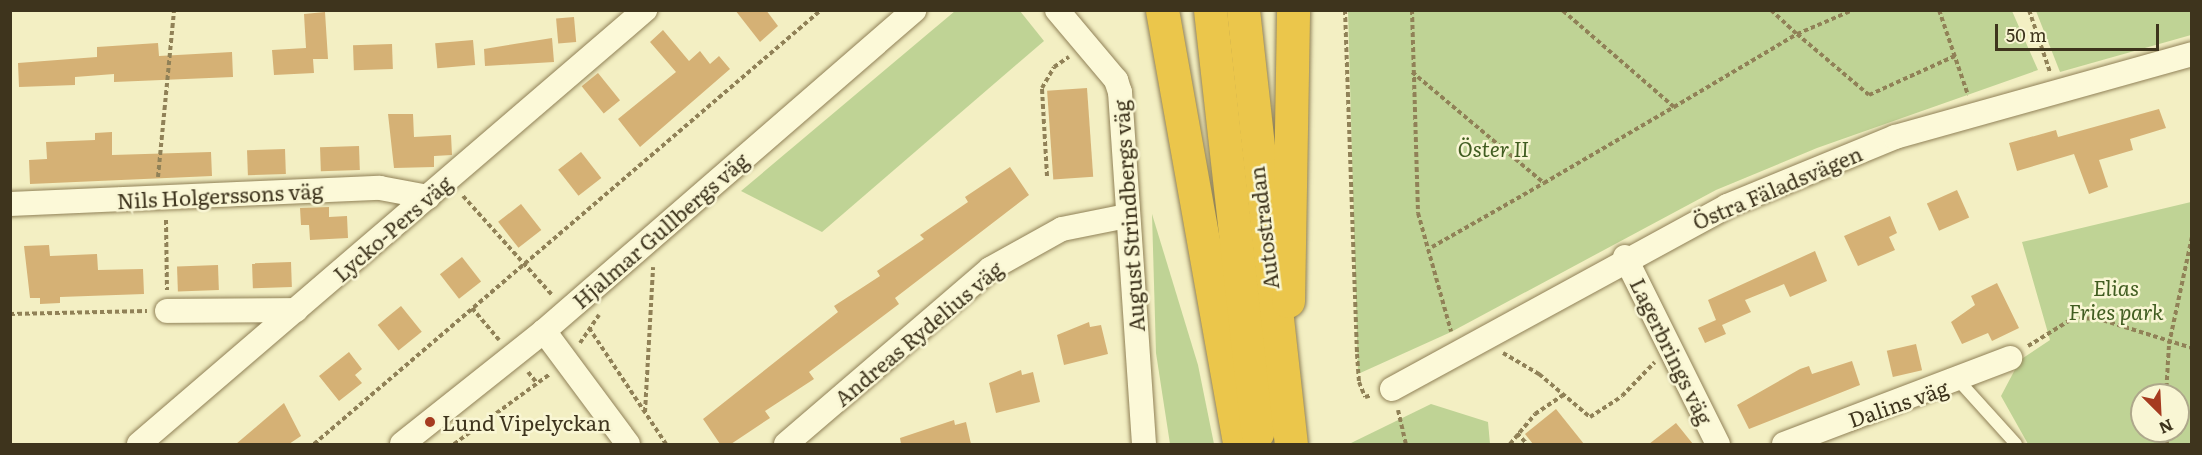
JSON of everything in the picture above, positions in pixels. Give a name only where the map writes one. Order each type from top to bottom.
[{"type":"highway","points":[[1162,10],[1239,444]]},
{"type":"highway","name":"Autostradan","points":[[1210,10],[1258,444]]},
{"type":"highway","name":"Autostradan","points":[[1243,10],[1291,444]]},
{"type":"highway","points":[[1284,395],[1293,10]]},
{"type":"street","name":"Lycko-Pers väg","points":[[140,444],[645,10]]},
{"type":"street","name":"Hjalmar Gullbergs väg","points":[[402,444],[544,331],[914,10]]},
{"type":"street","name":"August Strindbergs väg","points":[[1057,10],[1088,45],[1120,92],[1144,444]]},
{"type":"street","name":"Östra Fäladsvägen","points":[[1392,388],[1495,342],[1625,257],[1815,169],[1976,112],[2192,54]]},
{"type":"street","name":"Nils Holgerssons väg","points":[[10,204],[380,188],[428,197]]},
{"type":"street","name":"Andreas Rydelius väg","points":[[786,444],[990,269],[1062,230],[1127,216]]},
{"type":"street","name":"Lagerbrings väg","points":[[1625,257],[1718,444]]},
{"type":"street","points":[[167,311],[296,310]]},
{"type":"street","points":[[544,331],[628,444]]},
{"type":"street","name":"Dalins väg","points":[[1784,444],[1959,381],[2010,358]]},
{"type":"lane","points":[[1959,381],[2016,444]]},
{"type":"path","points":[[10,314],[167,311],[161,198],[174,10]]},
{"type":"path","points":[[314,444],[821,10]]},
{"type":"path","points":[[1345,10],[1359,382],[1365,397],[1392,388],[1406,444]]},
{"type":"path","points":[[1412,10],[1412,72],[1418,213],[1432,247],[1433,274],[1451,332],[1495,342],[1495,348],[1563,395],[1590,417],[1622,396],[1670,347]]},
{"type":"path","points":[[1562,10],[1674,107]]},
{"type":"path","points":[[1771,10],[1869,95],[1955,56]]},
{"type":"path","points":[[1432,247],[1797,34],[1853,10]]},
{"type":"path","points":[[1939,10],[1976,112]]},
{"type":"path","points":[[2029,10],[2056,89]]},
{"type":"path","points":[[1047,176],[1042,88],[1054,67],[1088,45]]},
{"type":"path","points":[[1412,72],[1544,183]]},
{"type":"path","points":[[448,180],[554,297]]},
{"type":"path","points":[[2167,383],[2169,344],[2192,237]]},
{"type":"path","points":[[645,412],[653,257]]},
{"type":"path","points":[[472,308],[500,341]]},
{"type":"path","points":[[2010,358],[2072,320],[2096,318],[2169,344],[2192,348]]},
{"type":"path","points":[[589,329],[666,444]]},
{"type":"path","points":[[454,444],[537,383]]},
{"type":"path","points":[[1510,444],[1517,433],[1563,395]]},
{"type":"path","points":[[1517,433],[1527,444]]},
{"type":"green space","points":[[955,11],[1020,11],[1044,41],[822,232],[741,191]]},
{"type":"green space","name":"Öster II","points":[[1348,11],[2012,11],[2038,70],[1817,148],[1716,190],[1451,332],[1358,374]]},
{"type":"green space","points":[[2036,11],[2191,11],[2191,35],[2060,72]]},
{"type":"green space","name":"Elias Fries park","points":[[2191,202],[2191,444],[2028,444],[2001,396],[2020,360],[2050,340],[2022,242]]},
{"type":"green space","points":[[1152,214],[1198,365],[1214,444],[1170,444],[1156,353]]},
{"type":"green space","points":[[1431,404],[1488,422],[1490,444],[1349,444]]},
{"type":"building","points":[[735,10],[766,10],[778,26],[760,42]]},
{"type":"building","points":[[325,12],[328,59],[313,59],[314,73],[274,75],[272,50],[306,48],[304,14]]},
{"type":"building","points":[[574,17],[576,42],[558,43],[556,19]]},
{"type":"building","points":[[663,30],[689,61],[700,51],[710,64],[719,56],[730,69],[640,147],[618,119],[676,72],[650,42]]},
{"type":"building","points":[[552,38],[554,62],[485,66],[484,49]]},
{"type":"building","points":[[473,40],[475,65],[437,68],[435,43]]},
{"type":"building","points":[[158,43],[159,56],[232,52],[233,77],[114,82],[114,74],[75,77],[75,85],[19,87],[18,63],[97,57],[97,47]]},
{"type":"building","points":[[392,44],[393,69],[354,70],[353,45]]},
{"type":"building","points":[[598,73],[620,100],[604,113],[582,86]]},
{"type":"building","points":[[1087,88],[1093,177],[1053,180],[1047,91]]},
{"type":"building","points":[[2159,109],[2166,128],[2130,139],[2133,150],[2099,160],[2108,187],[2089,194],[2074,154],[2017,171],[2009,143],[2056,130],[2058,137]]},
{"type":"building","points":[[388,114],[413,114],[414,137],[451,135],[452,155],[434,156],[434,167],[394,168]]},
{"type":"building","points":[[112,132],[112,155],[211,152],[212,176],[30,184],[29,160],[47,159],[46,142],[95,140],[95,133]]},
{"type":"building","points":[[359,146],[360,170],[321,171],[320,147]]},
{"type":"building","points":[[285,149],[286,174],[248,175],[247,150]]},
{"type":"building","points":[[581,152],[601,178],[578,196],[558,170]]},
{"type":"building","points":[[1010,167],[1029,195],[895,298],[899,304],[809,372],[814,379],[765,411],[770,418],[731,444],[720,444],[703,419],[838,312],[834,306],[880,276],[877,271],[924,239],[920,235],[968,202],[965,197]]},
{"type":"building","points":[[1957,190],[1969,217],[1939,231],[1927,203]]},
{"type":"building","points":[[521,204],[541,230],[518,248],[498,222]]},
{"type":"building","points":[[329,207],[329,217],[347,216],[348,238],[310,240],[309,225],[301,225],[300,208]]},
{"type":"building","points":[[1890,216],[1897,233],[1889,237],[1895,250],[1858,266],[1844,236]]},
{"type":"building","points":[[49,245],[50,256],[97,254],[98,270],[143,269],[144,294],[60,297],[60,303],[40,304],[40,298],[30,298],[24,246]]},
{"type":"building","points":[[1815,251],[1827,281],[1790,297],[1784,284],[1745,300],[1751,312],[1722,325],[1726,334],[1705,343],[1698,328],[1716,320],[1708,300]]},
{"type":"building","points":[[462,257],[481,281],[459,299],[440,274]]},
{"type":"building","points":[[291,262],[292,287],[253,288],[252,263]]},
{"type":"building","points":[[218,265],[219,290],[178,291],[177,266]]},
{"type":"building","points":[[1997,283],[2019,328],[1992,341],[1988,333],[1962,344],[1951,322],[1975,305],[1971,296]]},
{"type":"building","points":[[401,306],[422,332],[398,351],[378,325]]},
{"type":"building","points":[[1089,322],[1090,327],[1101,325],[1108,354],[1064,365],[1057,335]]},
{"type":"building","points":[[1916,344],[1922,370],[1893,377],[1887,351]]},
{"type":"building","points":[[349,352],[362,369],[355,375],[362,383],[339,401],[319,376]]},
{"type":"building","points":[[1852,361],[1860,385],[1749,429],[1737,405],[1800,369],[1809,366],[1812,374]]},
{"type":"building","points":[[1021,370],[1022,375],[1033,372],[1040,402],[996,413],[989,383]]},
{"type":"building","points":[[284,403],[301,436],[289,444],[236,444]]},
{"type":"building","points":[[1556,409],[1584,444],[1533,444],[1525,434]]},
{"type":"building","points":[[954,420],[955,425],[966,422],[971,444],[901,444],[900,438]]},
{"type":"building","points":[[1676,423],[1693,444],[1649,444]]},
{"type":"place","name":"Lund Vipelyckan","points":[[430,422]]}]
